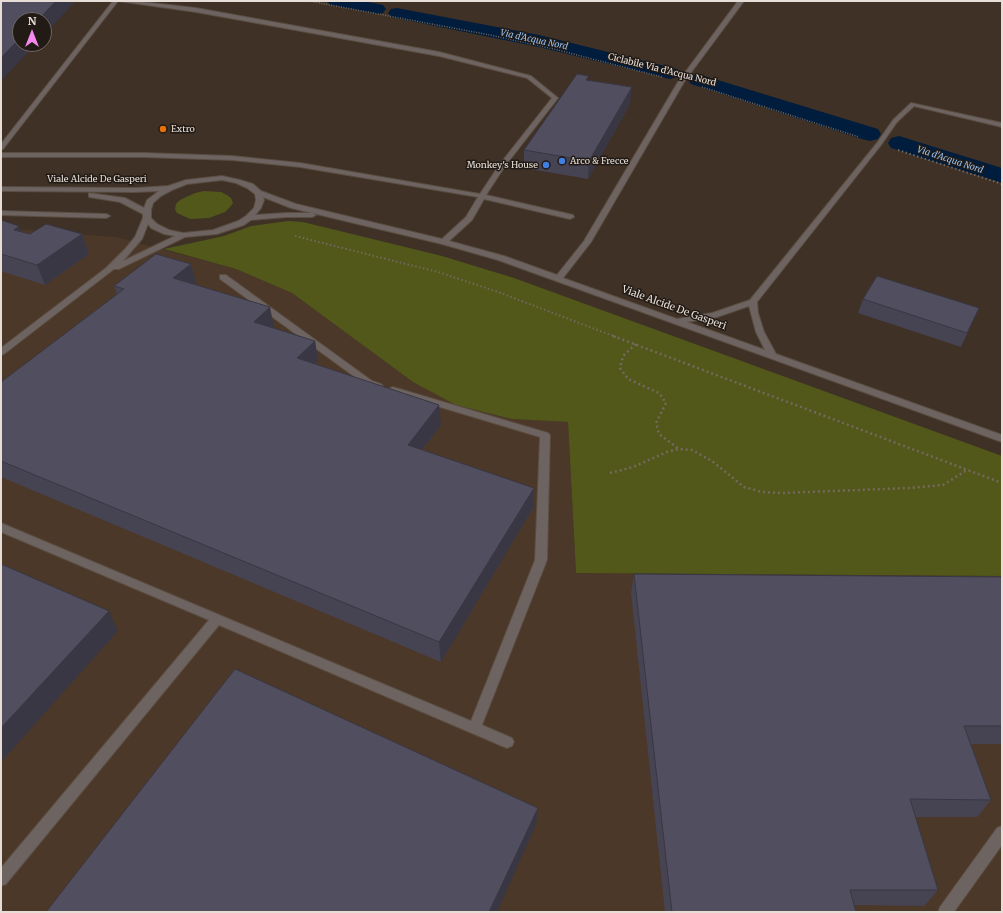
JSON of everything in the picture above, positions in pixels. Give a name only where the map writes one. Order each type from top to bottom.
[{"type":"street","points":[[1,148],[116,1]]},
{"type":"street","points":[[121,1],[196,10],[439,54],[529,77],[555,98],[502,165],[470,218],[444,242]]},
{"type":"street","points":[[560,278],[587,242],[681,82],[741,1]]},
{"type":"street","points":[[677,321],[714,315],[753,302],[879,144],[895,121],[913,104],[1002,125]]},
{"type":"street","points":[[1,155],[144,155],[232,158],[300,165],[482,196],[570,217]]},
{"type":"street","name":"Viale Alcide De Gasperi","points":[[24,190],[136,190],[170,188],[186,182],[204,178],[238,180],[250,186],[258,193],[294,206],[444,242],[501,258],[560,278],[773,357],[1002,439]]},
{"type":"street","points":[[1,352],[109,270],[129,250],[139,237],[147,216],[150,202],[158,194],[170,188]]},
{"type":"street","name":"Viale Alcide De Gasperi","points":[[1,189],[107,197],[122,200],[147,216],[154,226],[167,232],[183,235]]},
{"type":"street","points":[[109,270],[183,235],[214,232],[228,228],[249,218],[258,208],[260,200],[258,193]]},
{"type":"street","points":[[1,213],[106,216]]},
{"type":"street","name":"Viale Alcide De Gasperi","points":[[249,218],[286,214],[332,216]]},
{"type":"street","points":[[223,277],[369,383],[545,435],[541,560],[475,728]]},
{"type":"street","points":[[753,302],[754,314],[760,332],[773,357]]},
{"type":"street","points":[[1,527],[507,742]]},
{"type":"street","points":[[1,879],[217,619]]},
{"type":"street","points":[[945,912],[1002,833]]},
{"type":"path","name":"Ciclabile Via d’Acqua Nord","points":[[310,1],[490,35],[717,91],[1002,184]]},
{"type":"path","points":[[292,235],[438,272],[498,292],[1002,483]]},
{"type":"path","points":[[636,344],[623,356],[620,368],[628,380],[659,393],[666,403],[656,423],[659,434],[679,449]]},
{"type":"path","points":[[610,472],[633,467],[667,452],[679,449],[692,450],[712,461],[744,487],[762,492],[782,493],[936,486],[943,485],[967,469]]},
{"type":"shaded area","points":[[1,228],[116,237],[236,269],[292,293],[413,382],[512,419],[568,422],[576,573],[1002,576],[1002,912],[1,912]]},
{"type":"green space","points":[[204,191],[221,192],[231,198],[233,203],[225,212],[209,218],[190,219],[177,213],[175,209],[176,204],[180,200],[195,193]]},
{"type":"green space","points":[[288,221],[303,222],[442,256],[514,278],[1002,456],[1002,576],[576,573],[568,422],[512,419],[456,405],[413,382],[292,293],[236,269],[164,249],[224,236],[251,226]]},
{"type":"building","points":[[1,1],[56,1],[46,12],[12,12],[12,46],[1,58]]},
{"type":"building","points":[[577,74],[589,76],[586,80],[632,87],[589,161],[524,150]]},
{"type":"building","points":[[1,220],[19,226],[14,230],[30,234],[46,224],[82,234],[37,265],[1,254]]},
{"type":"building","points":[[156,254],[191,264],[173,278],[270,307],[254,322],[315,341],[297,358],[439,405],[408,445],[534,488],[439,642],[1,461],[1,382],[124,289],[114,286]]},
{"type":"building","points":[[877,276],[979,308],[967,333],[863,299]]},
{"type":"building","points":[[1,564],[109,611],[1,728]]},
{"type":"building","points":[[634,574],[1002,577],[1002,726],[964,726],[991,800],[910,799],[938,890],[850,890],[856,912],[672,912]]},
{"type":"building","points":[[235,669],[538,808],[489,912],[46,912]]},
{"type":"waterway","name":"Via d'Acqua Nord","points":[[336,1],[377,9]]},
{"type":"waterway","name":"Via d'Acqua Nord","points":[[397,13],[539,41],[670,73]]},
{"type":"waterway","name":"Via d'Acqua Nord","points":[[698,80],[870,134]]},
{"type":"waterway","name":"Via d'Acqua Nord","points":[[899,143],[1002,176]]},
{"type":"place","name":"Extro","points":[[163,129]]},
{"type":"place","name":"Arco & Frecce","points":[[562,161]]},
{"type":"place","name":"Monkey's House","points":[[546,165]]}]
